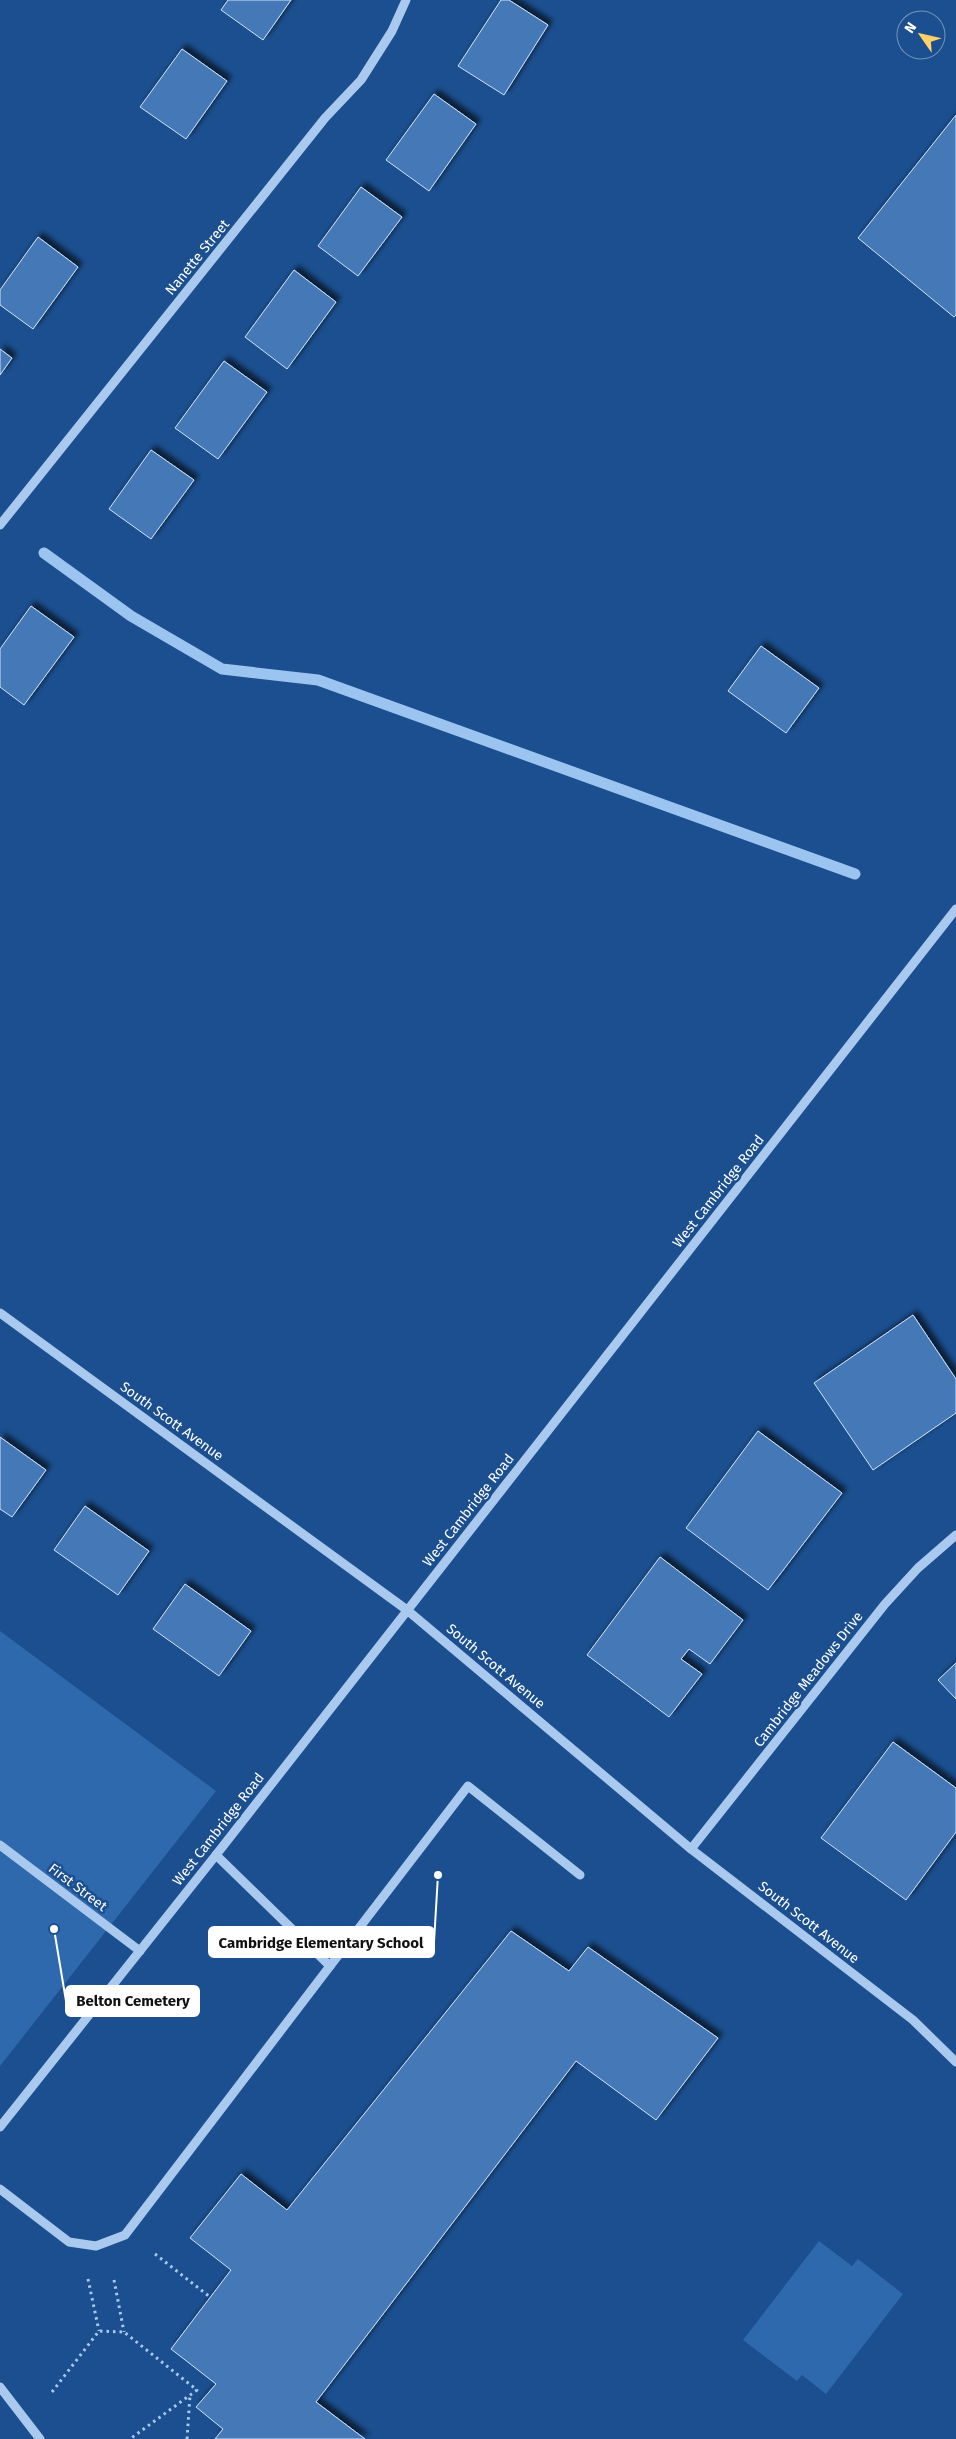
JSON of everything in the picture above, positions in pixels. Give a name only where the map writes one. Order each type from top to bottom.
[{"type":"street","name":"Nanette Street","points":[[0,525],[325,118],[361,80],[392,31],[406,0]]},
{"type":"street","name":"West Cambridge Road","points":[[0,2127],[216,1855],[956,909]]},
{"type":"street","name":"South Scott Avenue","points":[[0,1313],[407,1610],[691,1849],[913,2020],[956,2062]]},
{"type":"street","name":"Cambridge Meadows Drive","points":[[691,1849],[885,1604],[918,1568],[956,1535]]},
{"type":"street","points":[[0,2189],[68,2242],[96,2246],[125,2235],[468,1786],[580,1875]]},
{"type":"street","name":"First Street","points":[[0,1845],[140,1951]]},
{"type":"street","points":[[216,1855],[330,1966]]},
{"type":"street","points":[[0,2387],[40,2439]]},
{"type":"path","points":[[156,2254],[210,2298]]},
{"type":"path","points":[[52,2392],[98,2330],[88,2279]]},
{"type":"path","points":[[114,2280],[124,2332]]},
{"type":"path","points":[[98,2330],[124,2332],[197,2390],[130,2439]]},
{"type":"path","points":[[187,2439],[190,2395]]},
{"type":"shaded area","points":[[0,1631],[216,1791],[0,2066]]},
{"type":"shaded area","points":[[819,2241],[852,2266],[858,2259],[903,2294],[826,2394],[802,2375],[797,2381],[743,2340]]},
{"type":"building","points":[[228,0],[291,0],[263,40],[221,10]]},
{"type":"building","points":[[501,0],[509,0],[548,25],[504,95],[458,66]]},
{"type":"building","points":[[182,49],[227,81],[186,139],[140,107]]},
{"type":"building","points":[[434,94],[476,124],[429,191],[386,160]]},
{"type":"building","points":[[956,115],[956,315],[954,317],[858,238]]},
{"type":"building","points":[[361,187],[402,217],[358,276],[318,246]]},
{"type":"building","points":[[38,237],[78,267],[33,329],[0,305],[0,290]]},
{"type":"building","points":[[294,270],[336,302],[287,369],[245,337]]},
{"type":"building","points":[[0,349],[12,358],[0,375]]},
{"type":"building","points":[[224,361],[267,392],[218,459],[175,428]]},
{"type":"building","points":[[151,450],[194,480],[151,539],[109,509]]},
{"type":"building","points":[[31,606],[74,637],[24,705],[0,687],[0,649]]},
{"type":"building","points":[[761,646],[819,688],[786,733],[728,691]]},
{"type":"building","points":[[913,1315],[956,1379],[956,1413],[873,1470],[814,1383]]},
{"type":"building","points":[[758,1431],[842,1493],[768,1590],[686,1528]]},
{"type":"building","points":[[0,1437],[46,1470],[12,1517],[0,1509]]},
{"type":"building","points":[[85,1506],[149,1551],[118,1595],[54,1550]]},
{"type":"building","points":[[660,1557],[743,1620],[710,1664],[689,1649],[681,1659],[702,1674],[669,1717],[587,1655]]},
{"type":"building","points":[[185,1584],[251,1631],[219,1676],[153,1629]]},
{"type":"building","points":[[956,1663],[956,1699],[938,1680]]},
{"type":"building","points":[[893,1742],[956,1788],[956,1832],[906,1900],[821,1838]]},
{"type":"building","points":[[511,1931],[569,1971],[588,1947],[718,2038],[656,2120],[576,2061],[316,2402],[365,2439],[215,2439],[223,2429],[196,2407],[216,2384],[171,2349],[231,2270],[190,2238],[241,2174],[287,2210]]},
{"type":"waterway","points":[[44,553],[131,616],[222,669],[318,680],[855,874]]},
{"type":"place","name":"Cambridge Elementary School","points":[[438,1875]]},
{"type":"place","name":"Belton Cemetery","points":[[54,1929]]}]
